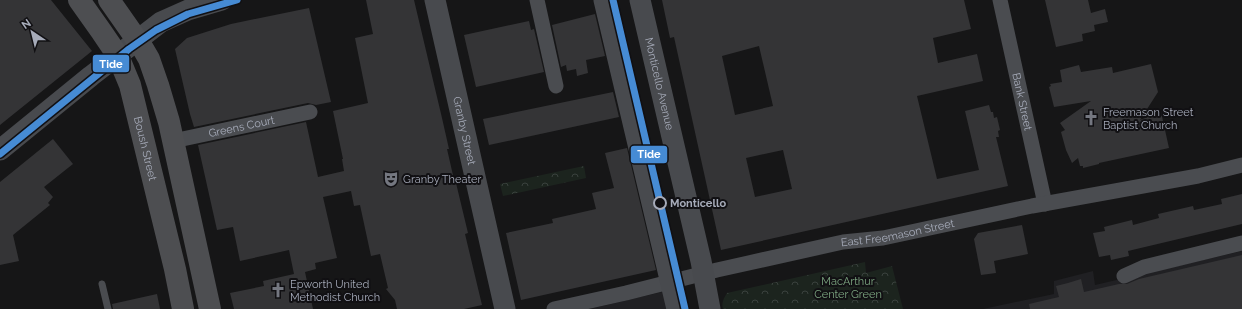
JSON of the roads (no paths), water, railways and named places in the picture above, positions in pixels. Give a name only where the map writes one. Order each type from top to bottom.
[{"type":"main road","name":"Boush Street","points":[[79,0],[118,56],[134,95],[183,309]]},
{"type":"main road","points":[[109,0],[138,40],[149,59],[154,73],[173,141],[210,309]]},
{"type":"main road","points":[[0,150],[161,22],[199,6],[222,0]]},
{"type":"main road","name":"Granby Street","points":[[435,0],[505,309]]},
{"type":"main road","points":[[604,0],[677,309]]},
{"type":"main road","name":"Monticello Avenue","points":[[640,0],[710,309]]},
{"type":"street","points":[[537,0],[556,86]]},
{"type":"street","name":"Bank Street","points":[[1000,0],[1045,204]]},
{"type":"street","name":"Greens Court","points":[[173,141],[310,112]]},
{"type":"street","name":"East Freemason Street","points":[[554,309],[848,241],[883,238],[1045,204],[1198,176],[1242,165]]},
{"type":"street","points":[[1124,276],[1144,267],[1242,243]]},
{"type":"lane","points":[[102,284],[108,309]]},
{"type":"place","name":"Freemason Street Baptist Church","points":[[1091,118]]},
{"type":"place","name":"Granby Theater","points":[[391,179]]},
{"type":"place","name":"Monticello","points":[[660,203]]},
{"type":"place","name":"Epworth United Methodist Church","points":[[278,290]]},
{"type":"park label","name":"MacArthur Center Green","points":[[848,287]]}]
